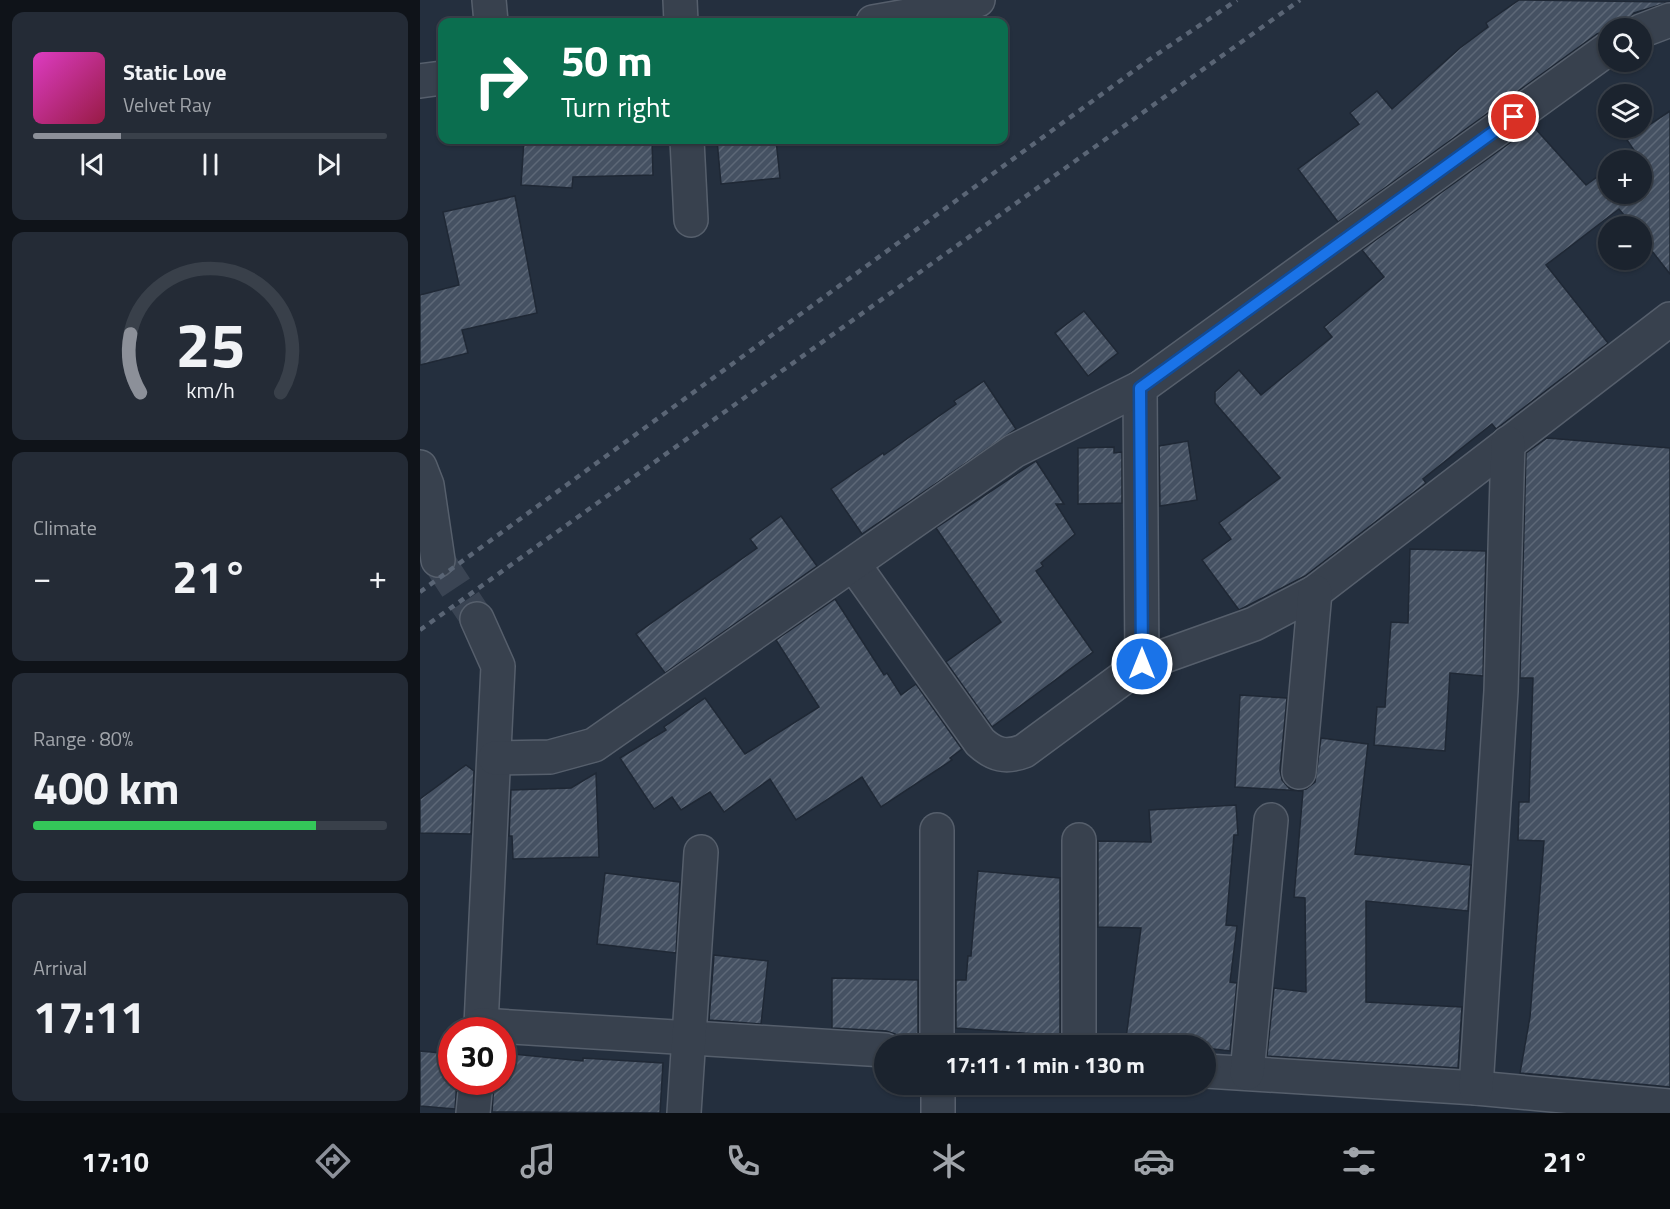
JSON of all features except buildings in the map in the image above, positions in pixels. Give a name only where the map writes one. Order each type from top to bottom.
[{"type":"street","points":[[489,0],[491,18]]},
{"type":"street","points":[[680,0],[681,18]]},
{"type":"street","points":[[896,18],[958,7],[978,0]]},
{"type":"street","points":[[1652,27],[1670,20]]},
{"type":"street","points":[[495,758],[550,757],[594,745],[1014,451],[1140,388],[1598,56]]},
{"type":"street","points":[[420,81],[438,79]]},
{"type":"street","points":[[687,144],[691,220]]},
{"type":"street","points":[[854,565],[980,742],[992,753],[1011,756],[1024,751],[1142,664],[1254,624],[1314,592],[1670,319]]},
{"type":"street","points":[[1140,388],[1142,664]]},
{"type":"street","points":[[1476,1088],[1501,691],[1508,443]]},
{"type":"street","points":[[420,467],[427,485],[438,560]]},
{"type":"street","points":[[1299,772],[1314,592]]},
{"type":"street","points":[[477,619],[498,666],[482,1017]]},
{"type":"street","points":[[1247,1073],[1271,820]]},
{"type":"street","points":[[937,830],[937,1035]]},
{"type":"street","points":[[1079,840],[1079,1035]]},
{"type":"street","points":[[684,1113],[701,852]]},
{"type":"street","points":[[516,1030],[874,1049]]},
{"type":"street","points":[[1216,1071],[1476,1088],[1670,1106]]},
{"type":"street","points":[[473,1113],[475,1095]]},
{"type":"street","points":[[938,1095],[938,1113]]},
{"type":"tunnel","points":[[438,560],[477,619]]},
{"type":"railway","points":[[420,592],[1150,59],[1237,0]]},
{"type":"railway","points":[[420,630],[1300,0]]},
{"type":"route","points":[[1142,664],[1140,388],[1514,117]]}]
